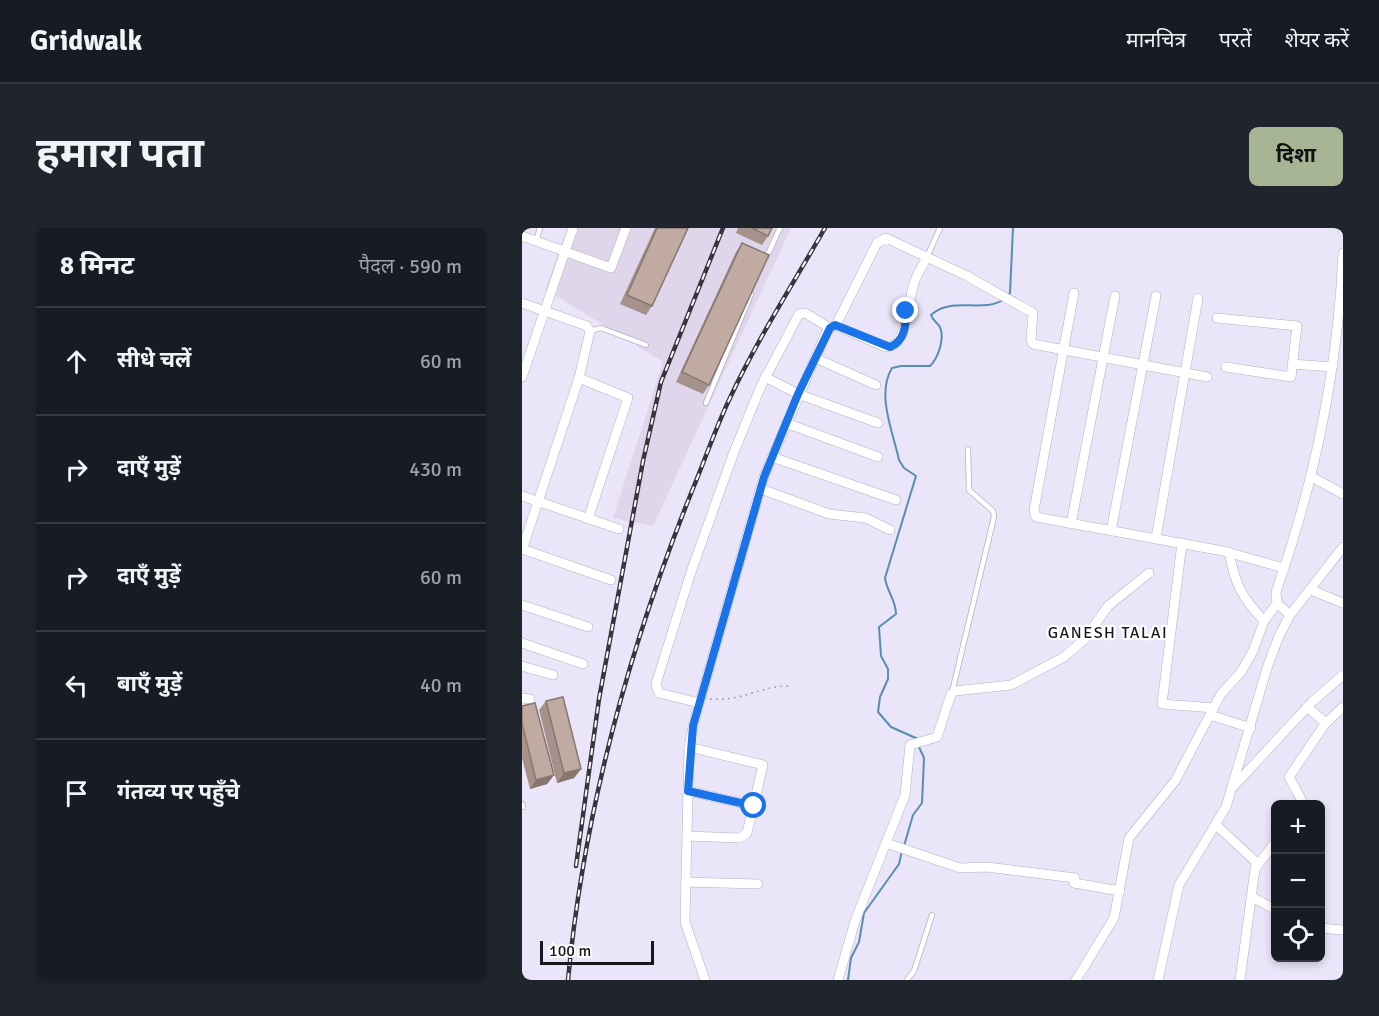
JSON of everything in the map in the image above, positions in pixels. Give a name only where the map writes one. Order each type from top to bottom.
[{"type":"street","points":[[522,377],[573,228]]},
{"type":"street","points":[[522,236],[611,268],[626,228]]},
{"type":"street","points":[[705,980],[685,922],[689,747],[700,700],[772,457],[815,358],[879,240],[886,238],[927,257],[1002,294],[1035,315],[1032,342],[1207,377]]},
{"type":"street","points":[[1076,980],[1114,918],[1129,838],[1175,781],[1221,694],[1241,672],[1253,651],[1264,621],[1277,603],[1276,592],[1310,476],[1332,367],[1341,305],[1343,254]]},
{"type":"street","points":[[700,700],[659,693],[657,680],[714,504],[765,377],[799,314],[805,313],[832,327],[885,347],[894,345],[906,327],[906,311],[914,283],[927,257]]},
{"type":"street","points":[[1074,294],[1034,510],[1036,517],[1041,520],[1229,552],[1284,568]]},
{"type":"street","points":[[1071,524],[1115,296]]},
{"type":"street","points":[[1111,531],[1156,296]]},
{"type":"street","points":[[1156,538],[1198,298]]},
{"type":"street","points":[[522,303],[587,326],[590,331],[579,378],[522,549],[611,580]]},
{"type":"street","points":[[1216,318],[1297,326],[1291,377],[1226,367]]},
{"type":"street","points":[[815,358],[876,386]]},
{"type":"street","points":[[1292,364],[1332,367]]},
{"type":"street","points":[[765,377],[798,394],[878,423]]},
{"type":"street","points":[[579,378],[628,398],[588,519]]},
{"type":"street","points":[[786,423],[878,457]]},
{"type":"street","points":[[772,457],[896,500]]},
{"type":"street","points":[[1310,476],[1343,494]]},
{"type":"street","points":[[761,489],[829,514],[866,518],[890,530]]},
{"type":"street","points":[[522,496],[619,530]]},
{"type":"street","points":[[1182,543],[1162,704],[1212,711],[1251,729]]},
{"type":"street","points":[[1158,980],[1179,885],[1191,861],[1216,825],[1232,788],[1267,668],[1290,615],[1343,547]]},
{"type":"street","points":[[1229,552],[1233,578],[1239,592],[1264,621]]},
{"type":"street","points":[[838,980],[855,921],[905,795],[909,747],[938,735],[952,692],[1011,685],[1064,657],[1085,639],[1108,606],[1149,573]]},
{"type":"street","points":[[1311,590],[1343,603]]},
{"type":"street","points":[[1277,603],[1290,615]]},
{"type":"street","points":[[522,605],[588,627]]},
{"type":"street","points":[[522,643],[584,664]]},
{"type":"street","points":[[522,666],[553,675]]},
{"type":"street","points":[[1232,788],[1307,707],[1343,675]]},
{"type":"street","points":[[1307,707],[1326,723]]},
{"type":"street","points":[[1301,800],[1289,777],[1326,723],[1343,707]]},
{"type":"street","points":[[687,836],[744,837],[747,833],[763,765],[689,747]]},
{"type":"street","points":[[688,791],[754,806]]},
{"type":"street","points":[[1216,825],[1254,858],[1257,867]]},
{"type":"street","points":[[886,843],[960,868],[987,867],[1120,891]]},
{"type":"street","points":[[1240,980],[1257,867],[1271,847]]},
{"type":"street","points":[[685,882],[758,884]]},
{"type":"street","points":[[1252,897],[1271,908]]},
{"type":"street","points":[[1325,928],[1343,930]]},
{"type":"lane","points":[[537,241],[540,228]]},
{"type":"lane","points":[[764,264],[780,228]]},
{"type":"lane","points":[[927,257],[940,228]]},
{"type":"lane","points":[[706,403],[755,285]]},
{"type":"lane","points":[[590,331],[601,328],[646,345]]},
{"type":"lane","points":[[952,692],[994,517],[993,511],[969,490],[968,449]]},
{"type":"lane","points":[[908,980],[914,971],[932,915]]},
{"type":"path","points":[[700,700],[737,699],[788,686]]},
{"type":"shaded area","points":[[568,228],[791,228],[653,526],[613,518],[663,362],[545,289]]},
{"type":"building","points":[[657,228],[688,228],[652,306],[627,295]]},
{"type":"building","points":[[752,228],[772,228],[768,236]]},
{"type":"building","points":[[742,243],[769,255],[709,385],[682,372]]},
{"type":"building","points":[[563,697],[581,769],[564,773],[546,701]]},
{"type":"building","points":[[535,703],[554,775],[536,780],[522,723],[522,706]]},
{"type":"waterway","points":[[1007,296],[1010,293],[1013,228]]},
{"type":"waterway","points":[[918,739],[891,727],[878,712],[880,697],[888,679],[888,669],[881,656],[879,627],[896,614],[895,604],[885,578],[916,476],[904,468],[899,460],[887,413],[887,378],[892,368],[930,366],[933,363],[942,337],[940,327],[931,315],[939,309],[957,305],[995,304],[1003,300]]},
{"type":"waterway","points":[[904,846],[913,815],[922,803],[924,758],[919,747]]},
{"type":"waterway","points":[[848,980],[851,958],[859,942],[864,913],[899,864],[902,851]]},
{"type":"railway","points":[[576,866],[599,699],[643,461],[661,382],[723,228]]},
{"type":"railway","points":[[568,980],[575,916],[598,791],[630,667],[650,606],[725,409],[763,333],[825,228]]},
{"type":"district","name":"GANESH TALAI","points":[[1108,633]]},
{"type":"route","points":[[754,806],[688,791],[689,747],[710,661],[764,477],[798,394],[830,328],[835,325],[885,347],[890,347],[900,340],[906,327],[906,311]]}]
